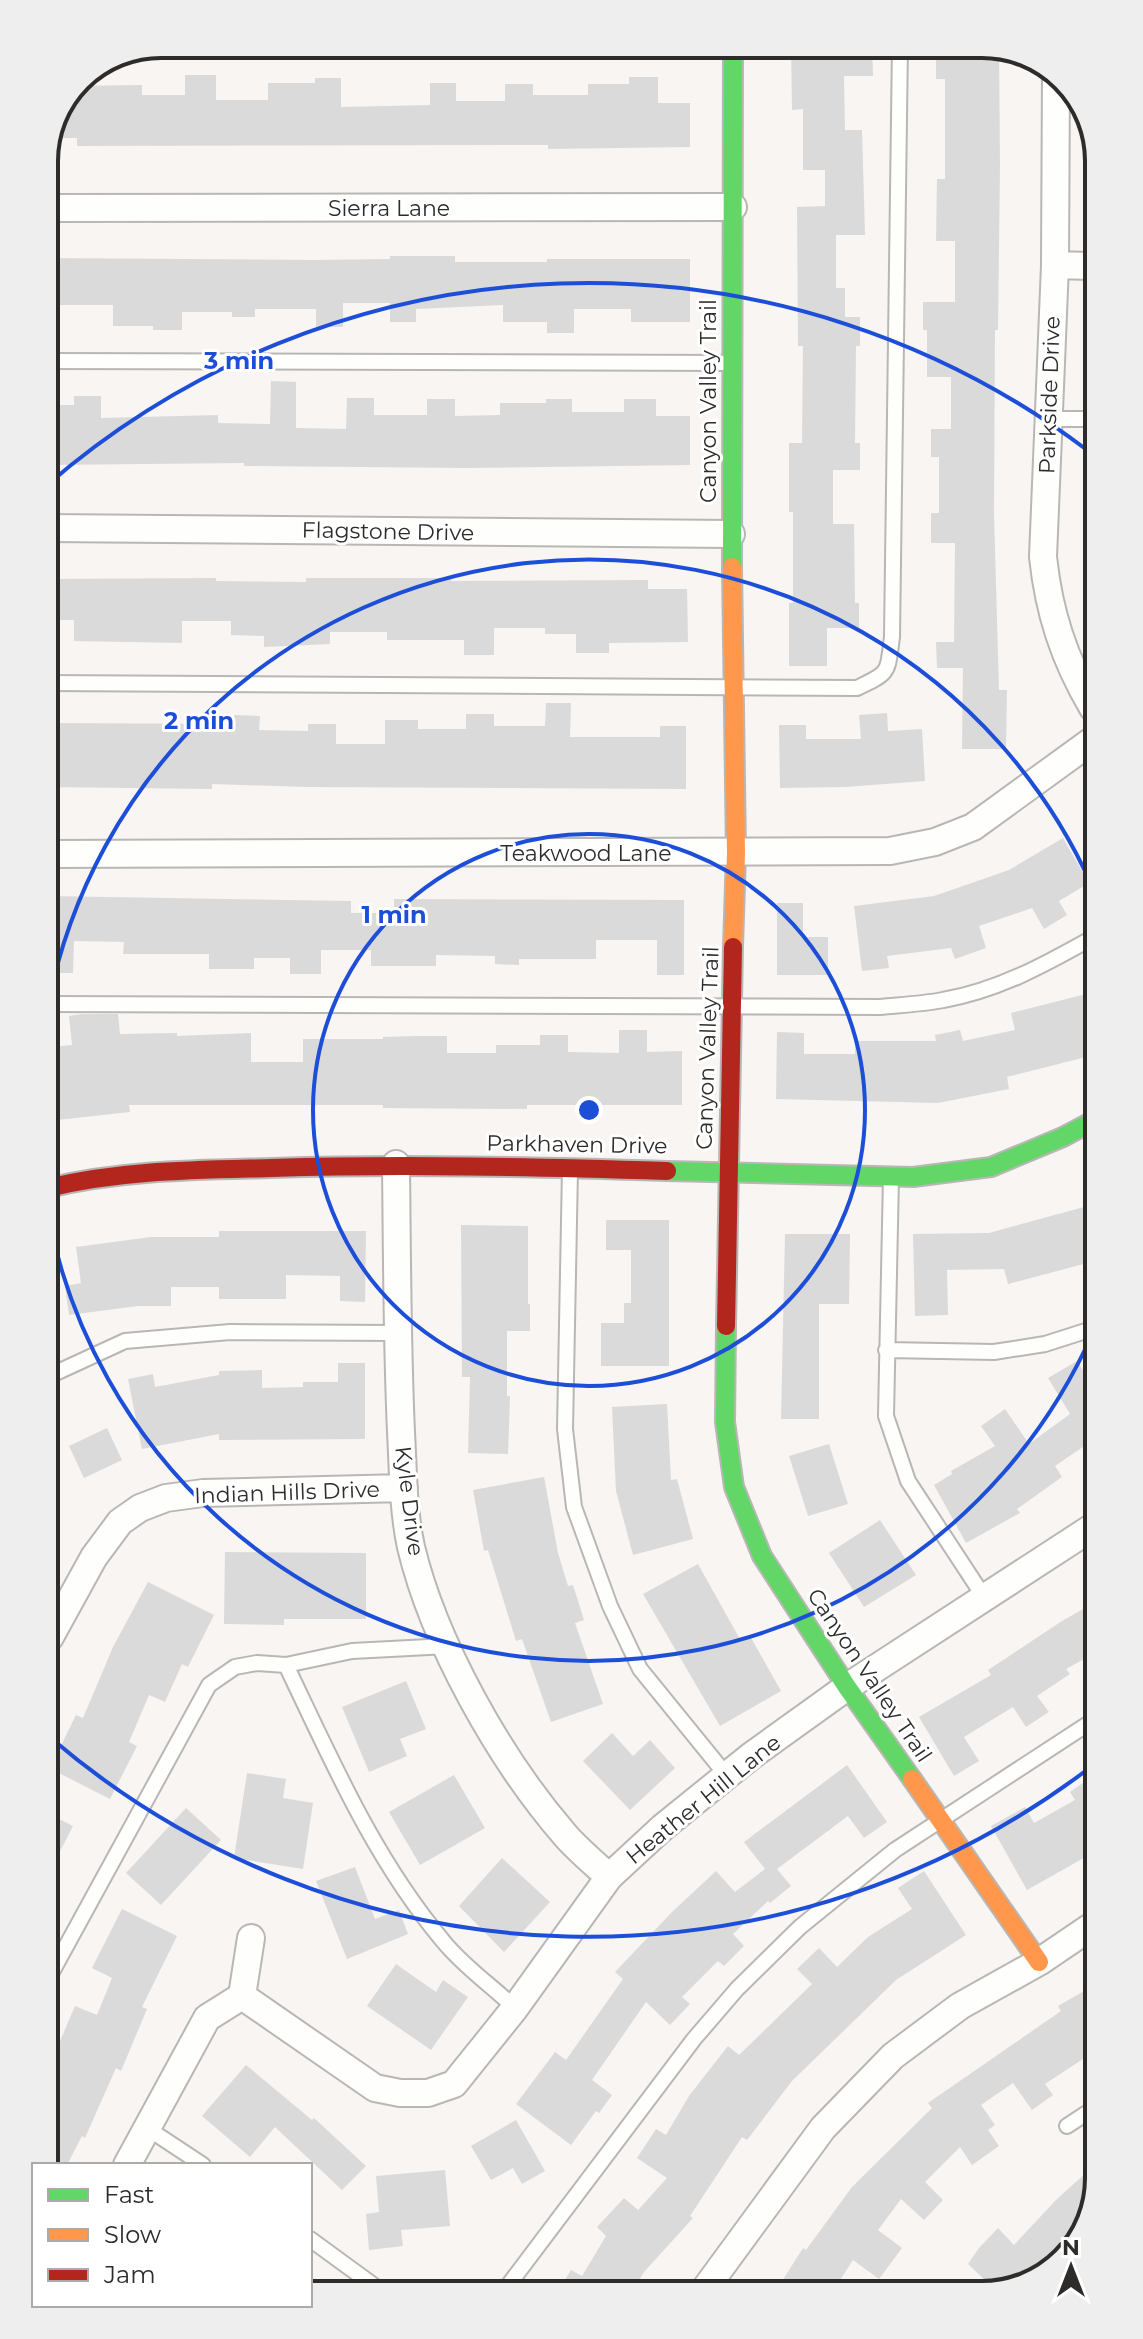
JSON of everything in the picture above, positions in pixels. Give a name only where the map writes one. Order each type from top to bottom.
[{"type":"street","name":"Canyon Valley Trail","points":[[733,58],[731,534],[736,853],[727,1172],[725,1422],[734,1487],[762,1556],[847,1687],[1039,1962]]},
{"type":"street","name":"Parkside Drive","points":[[1068,104],[1055,265],[1043,557],[1047,599],[1074,676],[1085,695]]},
{"type":"street","name":"Sierra Lane","points":[[58,208],[733,207]]},
{"type":"street","points":[[1055,265],[1085,266]]},
{"type":"street","name":"Flagstone Drive","points":[[58,528],[731,534]]},
{"type":"street","name":"Teakwood Lane","points":[[58,854],[890,851],[935,842],[973,827],[1085,746]]},
{"type":"street","name":"Parkhaven Drive","points":[[58,1186],[94,1177],[150,1171],[396,1164],[913,1177],[991,1167],[1085,1125]]},
{"type":"street","name":"Kyle Drive","points":[[396,1164],[404,1488],[411,1546],[432,1609],[462,1678],[508,1757],[565,1835],[609,1877]]},
{"type":"street","name":"Indian Hills Drive","points":[[58,1622],[94,1557],[120,1522],[140,1508],[166,1498],[203,1493],[404,1488]]},
{"type":"street","name":"Heather Hill Lane","points":[[242,1996],[375,2088],[400,2093],[428,2093],[454,2084],[515,2008],[609,1877],[663,1827],[847,1687],[1085,1532]]},
{"type":"street","points":[[711,2281],[823,2128],[893,2056],[960,2006],[1039,1962],[1085,1931]]},
{"type":"street","points":[[128,2163],[207,2018],[242,1996],[251,1938]]},
{"type":"lane","points":[[58,683],[857,688],[882,676],[888,664],[892,637],[900,58]]},
{"type":"lane","points":[[58,361],[732,363]]},
{"type":"lane","points":[[1048,419],[1085,419]]},
{"type":"lane","points":[[58,1004],[880,1007],[943,1000],[986,989],[1030,971],[1085,942]]},
{"type":"lane","points":[[570,1168],[565,1429],[574,1507],[610,1606],[640,1669],[727,1776]]},
{"type":"lane","points":[[891,1177],[886,1416],[908,1481],[984,1597]]},
{"type":"lane","points":[[886,1350],[994,1352],[1045,1344],[1085,1331]]},
{"type":"lane","points":[[58,1372],[125,1341],[230,1332],[398,1333]]},
{"type":"lane","points":[[58,1961],[209,1685],[235,1667],[257,1663],[286,1665],[352,1651],[448,1646]]},
{"type":"lane","points":[[286,1665],[360,1819],[388,1864],[444,1943],[515,2008]]},
{"type":"lane","points":[[512,2281],[694,2039],[737,1989],[800,1927],[895,1850],[1085,1726]]},
{"type":"lane","points":[[1067,2126],[1085,2114]]},
{"type":"lane","points":[[147,2128],[200,2163]]},
{"type":"lane","points":[[312,2240],[368,2281]]},
{"type":"building","points":[[791,58],[872,58],[873,76],[844,76],[845,130],[862,130],[865,235],[836,235],[836,288],[845,288],[845,317],[860,317],[860,346],[856,346],[855,443],[860,443],[860,470],[833,470],[833,524],[854,524],[855,603],[859,603],[859,628],[827,628],[827,666],[789,666],[793,512],[789,512],[789,443],[802,443],[803,346],[798,346],[797,207],[825,206],[825,170],[803,170],[803,109],[792,110]]},
{"type":"building","points":[[936,58],[999,60],[994,513],[999,690],[1007,690],[1006,749],[962,749],[963,668],[937,668],[936,642],[954,642],[955,543],[931,543],[931,513],[939,513],[939,457],[931,457],[931,429],[951,429],[951,377],[927,377],[927,330],[923,330],[923,302],[955,302],[955,241],[936,241],[937,179],[945,179],[945,79],[936,79]]},
{"type":"building","points":[[185,75],[216,75],[216,100],[268,100],[268,83],[315,83],[315,78],[341,78],[341,107],[430,105],[430,83],[456,83],[456,101],[505,101],[505,84],[533,84],[533,95],[588,95],[588,84],[629,84],[629,77],[658,77],[658,103],[690,103],[690,147],[77,146],[77,138],[60,138],[75,104],[91,86],[142,85],[142,95],[185,95]]},
{"type":"building","points":[[390,256],[455,256],[455,262],[547,262],[547,259],[690,259],[690,322],[631,322],[631,309],[574,309],[574,333],[547,333],[547,322],[503,322],[503,305],[416,309],[416,322],[390,322],[390,303],[343,303],[343,327],[316,327],[316,309],[255,309],[255,317],[232,317],[232,312],[182,312],[182,330],[153,330],[153,326],[113,326],[113,305],[58,305],[58,258],[390,259]]},
{"type":"building","points":[[271,381],[296,382],[296,428],[346,429],[347,398],[374,398],[374,415],[427,415],[427,399],[455,399],[455,416],[500,415],[500,403],[546,403],[546,399],[572,399],[572,412],[624,412],[624,399],[656,399],[656,416],[690,416],[690,465],[466,468],[244,466],[244,463],[58,465],[58,405],[74,405],[74,396],[101,396],[101,418],[218,415],[218,423],[270,424]]},
{"type":"building","points":[[216,578],[216,581],[306,582],[306,578],[648,580],[648,589],[687,589],[688,642],[609,643],[609,653],[576,653],[576,634],[545,634],[545,628],[494,628],[494,655],[464,655],[464,640],[387,640],[387,632],[330,632],[330,644],[264,647],[264,636],[231,635],[231,621],[182,621],[182,643],[74,641],[74,620],[58,620],[58,579]]},
{"type":"building","points":[[546,703],[571,703],[570,737],[660,737],[660,726],[686,726],[686,789],[212,784],[212,789],[58,787],[58,723],[234,724],[234,715],[260,716],[259,730],[308,731],[308,724],[336,724],[336,744],[385,744],[385,720],[418,720],[418,729],[466,729],[466,714],[494,714],[494,726],[545,726]]},
{"type":"building","points":[[887,713],[888,731],[922,729],[925,781],[780,788],[779,725],[806,725],[806,739],[861,739],[859,715]]},
{"type":"building","points":[[1063,838],[1085,876],[1085,885],[1059,901],[1067,915],[1044,929],[1032,908],[979,926],[986,948],[955,959],[951,948],[887,956],[889,968],[862,971],[854,906],[934,896],[1009,870]]},
{"type":"building","points":[[58,896],[351,901],[351,913],[394,913],[394,899],[684,900],[684,975],[657,975],[657,940],[596,940],[596,959],[519,959],[519,965],[495,964],[495,956],[436,955],[436,966],[371,966],[371,950],[321,950],[321,974],[290,974],[290,958],[254,958],[254,969],[209,969],[209,954],[123,954],[124,942],[74,941],[73,973],[58,973]]},
{"type":"building","points":[[777,903],[803,903],[803,937],[828,937],[828,975],[777,975]]},
{"type":"building","points":[[1085,994],[1085,1057],[1007,1077],[1009,1089],[938,1103],[776,1099],[777,1032],[804,1033],[804,1054],[855,1054],[855,1041],[936,1041],[935,1035],[960,1030],[963,1041],[1015,1030],[1011,1013]]},
{"type":"building","points":[[118,1014],[120,1034],[177,1033],[177,1036],[251,1033],[251,1062],[303,1062],[303,1039],[416,1036],[447,1036],[447,1053],[496,1053],[496,1045],[540,1045],[540,1035],[568,1035],[568,1052],[619,1053],[619,1030],[647,1030],[647,1052],[682,1051],[682,1105],[527,1105],[527,1109],[383,1108],[383,1105],[129,1105],[130,1112],[58,1120],[58,1046],[72,1045],[69,1016]]},
{"type":"building","points":[[1085,1207],[1085,1264],[1008,1284],[1004,1269],[947,1270],[948,1315],[915,1316],[913,1234],[989,1233]]},
{"type":"building","points":[[606,1220],[669,1220],[669,1366],[601,1366],[601,1323],[624,1323],[624,1303],[631,1303],[631,1250],[606,1250]]},
{"type":"building","points":[[461,1225],[528,1226],[530,1331],[507,1331],[507,1396],[510,1396],[508,1454],[468,1453],[470,1377],[462,1377]]},
{"type":"building","points":[[219,1231],[366,1231],[365,1302],[340,1301],[340,1276],[286,1275],[286,1299],[219,1299],[219,1287],[171,1287],[171,1306],[138,1306],[69,1315],[65,1286],[81,1283],[76,1247],[151,1237],[219,1237]]},
{"type":"building","points":[[785,1234],[850,1234],[849,1304],[819,1304],[819,1419],[781,1419]]},
{"type":"building","points":[[1077,1361],[1085,1374],[1085,1446],[1055,1466],[1062,1477],[1017,1509],[1020,1513],[966,1543],[934,1485],[952,1474],[951,1471],[995,1446],[981,1426],[1005,1409],[1029,1444],[1070,1414],[1048,1378]]},
{"type":"building","points":[[338,1363],[365,1363],[365,1439],[219,1440],[219,1434],[142,1449],[128,1379],[153,1374],[155,1387],[219,1375],[219,1371],[262,1370],[262,1388],[303,1387],[303,1382],[338,1382]]},
{"type":"building","points":[[667,1404],[671,1480],[677,1479],[693,1539],[633,1555],[616,1491],[612,1407]]},
{"type":"building","points":[[107,1428],[122,1460],[84,1478],[69,1446]]},
{"type":"building","points":[[829,1444],[848,1504],[808,1516],[789,1456]]},
{"type":"building","points":[[544,1477],[558,1553],[568,1586],[573,1585],[584,1620],[575,1623],[603,1704],[551,1722],[522,1639],[516,1641],[488,1550],[484,1551],[473,1490]]},
{"type":"building","points":[[880,1520],[916,1575],[864,1607],[829,1553]]},
{"type":"building","points":[[225,1552],[366,1553],[366,1619],[284,1619],[284,1625],[224,1624]]},
{"type":"building","points":[[698,1564],[741,1641],[750,1636],[781,1691],[720,1726],[643,1594]]},
{"type":"building","points":[[148,1582],[214,1615],[188,1667],[182,1664],[165,1702],[149,1695],[129,1742],[137,1746],[110,1799],[58,1773],[58,1752],[76,1715],[83,1718],[113,1647]]},
{"type":"building","points":[[1085,1608],[1085,1659],[1066,1669],[1070,1674],[1037,1696],[1049,1712],[1026,1727],[1013,1707],[964,1737],[979,1761],[954,1776],[919,1717],[991,1675],[988,1670]]},
{"type":"building","points":[[406,1681],[426,1729],[400,1739],[407,1756],[369,1772],[342,1707]]},
{"type":"building","points":[[612,1733],[633,1756],[650,1740],[675,1768],[630,1810],[583,1761]]},
{"type":"building","points":[[847,1765],[887,1822],[864,1838],[848,1816],[777,1869],[791,1886],[770,1903],[768,1901],[733,1934],[744,1946],[724,1966],[718,1961],[682,1997],[690,2004],[670,2025],[646,2002],[592,2080],[612,2095],[571,2145],[516,2104],[555,2052],[566,2060],[623,1979],[615,1972],[672,1912],[716,1871],[735,1892],[765,1869],[744,1842]]},
{"type":"building","points":[[247,1773],[286,1779],[283,1798],[313,1803],[303,1869],[234,1858]]},
{"type":"building","points":[[454,1775],[485,1828],[420,1865],[389,1812]]},
{"type":"building","points":[[1085,1781],[1085,1857],[1027,1890],[991,1826],[1025,1807],[1034,1823],[1075,1800],[1070,1792]]},
{"type":"building","points":[[186,1808],[221,1840],[161,1905],[126,1873]]},
{"type":"building","points":[[58,1818],[73,1826],[58,1855]]},
{"type":"building","points":[[502,1858],[550,1902],[504,1952],[459,1906]]},
{"type":"building","points":[[355,1867],[375,1919],[399,1910],[408,1934],[347,1959],[316,1881]]},
{"type":"building","points":[[924,1871],[966,1935],[896,1980],[792,2081],[747,2140],[742,2137],[690,2216],[693,2218],[638,2281],[564,2281],[571,2270],[582,2276],[606,2236],[597,2227],[624,2198],[638,2210],[667,2178],[637,2158],[656,2129],[666,2135],[689,2096],[728,2046],[739,2055],[812,1984],[797,1969],[819,1948],[837,1967],[868,1937],[912,1909],[898,1888]]},
{"type":"building","points":[[122,1909],[177,1936],[142,2007],[147,2009],[121,2071],[116,2068],[85,2138],[82,2136],[68,2163],[58,2163],[58,2046],[75,2006],[97,2015],[112,1978],[92,1968]]},
{"type":"building","points":[[396,1964],[436,1992],[443,1980],[468,1997],[431,2050],[367,2006]]},
{"type":"building","points":[[1085,1990],[1085,2058],[1045,2084],[1053,2095],[1032,2110],[1013,2083],[981,2105],[995,2125],[988,2130],[999,2146],[972,2165],[960,2147],[925,2182],[943,2200],[924,2220],[901,2199],[878,2230],[902,2248],[879,2279],[853,2260],[840,2281],[782,2281],[803,2248],[806,2250],[852,2187],[932,2108],[928,2103],[1061,2011],[1058,2006]]},
{"type":"building","points":[[246,2065],[312,2120],[314,2118],[366,2166],[342,2190],[275,2127],[250,2157],[202,2116]]},
{"type":"building","points":[[516,2120],[545,2171],[522,2184],[513,2168],[491,2180],[471,2146]]},
{"type":"building","points":[[445,2170],[450,2226],[401,2230],[403,2246],[369,2250],[366,2214],[379,2212],[376,2176]]},
{"type":"building","points":[[1085,2174],[1080,2211],[1072,2227],[1031,2227],[1031,2268],[1002,2279],[985,2281],[968,2264],[998,2228],[1014,2245],[1056,2200]]},
{"type":"traffic: fast","points":[[732,567],[733,58]]},
{"type":"traffic: fast","points":[[667,1171],[913,1177],[991,1167],[1085,1125]]},
{"type":"traffic: fast","points":[[726,1326],[725,1422],[734,1487],[762,1556],[847,1687],[912,1779]]},
{"type":"traffic: slow","points":[[732,567],[736,853],[733,947]]},
{"type":"traffic: slow","points":[[912,1779],[1039,1962]]},
{"type":"traffic: jam","points":[[726,1326],[733,947]]},
{"type":"traffic: jam","points":[[58,1186],[131,1174],[215,1169],[420,1166],[667,1171]]}]
